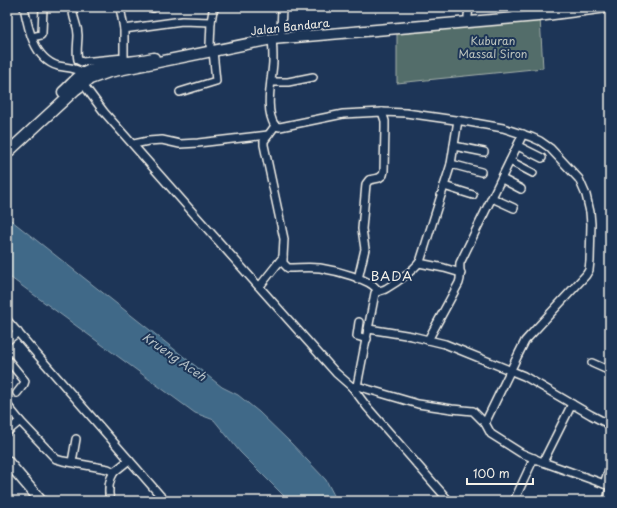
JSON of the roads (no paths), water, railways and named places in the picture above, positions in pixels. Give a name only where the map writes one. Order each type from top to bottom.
[{"type":"highway","name":"Jalan Bandara","points":[[7,143],[76,86],[90,78],[211,48],[247,37],[281,32],[410,22],[468,11],[559,7]]},
{"type":"highway","name":"Jalan Bandara","points":[[211,48],[272,39],[538,16],[607,7]]},
{"type":"highway","name":"Jalan Bandara","points":[[7,153],[76,86],[80,68],[98,68],[125,60],[151,62]]},
{"type":"highway","points":[[7,461],[41,501]]},
{"type":"street","points":[[24,7],[28,29],[40,53],[50,63],[57,66],[80,68],[77,58],[78,34],[73,19],[73,7]]},
{"type":"street","points":[[32,37],[41,35],[42,33],[43,7]]},
{"type":"street","points":[[120,7],[124,29],[125,60]]},
{"type":"street","points":[[180,92],[216,81],[211,48],[211,22],[213,11],[216,7]]},
{"type":"street","points":[[281,32],[282,7]]},
{"type":"street","points":[[124,29],[182,21],[211,22]]},
{"type":"street","points":[[272,39],[269,99],[273,123],[275,126]]},
{"type":"street","points":[[271,82],[288,82],[313,77]]},
{"type":"street","points":[[76,86],[104,112],[134,144],[195,215],[260,286],[336,373],[354,387],[367,407],[449,501]]},
{"type":"street","points":[[275,126],[280,127],[343,114],[382,112],[406,113],[503,128],[540,141],[550,148],[583,185],[590,212],[589,270],[525,342],[485,423]]},
{"type":"street","points":[[358,279],[365,249],[362,229],[366,184],[369,180],[379,178],[383,175],[384,171],[385,121],[382,112]]},
{"type":"street","points":[[354,387],[367,339],[375,293],[386,290],[419,264],[451,164],[458,120]]},
{"type":"street","points":[[275,126],[264,141],[264,145],[284,239],[283,263],[288,268],[321,268],[374,285],[378,291]]},
{"type":"street","points":[[428,340],[459,283],[461,272],[459,268],[460,263],[523,134]]},
{"type":"street","points":[[134,144],[162,140],[180,144],[198,143],[268,136]]},
{"type":"street","points":[[454,146],[484,152]]},
{"type":"street","points":[[518,146],[542,158]]},
{"type":"street","points":[[510,161],[533,173]]},
{"type":"street","points":[[451,164],[481,172]]},
{"type":"street","points":[[502,179],[521,189]]},
{"type":"street","points":[[444,186],[473,195]]},
{"type":"street","points":[[492,198],[514,208]]},
{"type":"street","points":[[260,286],[284,257]]},
{"type":"street","points":[[419,264],[461,272]]},
{"type":"street","points":[[7,320],[164,501]]},
{"type":"street","points":[[360,322],[357,336],[367,339]]},
{"type":"street","points":[[369,329],[445,344],[510,370],[541,385],[610,425]]},
{"type":"street","points":[[7,341],[18,332]]},
{"type":"street","points":[[7,359],[25,382],[17,393]]},
{"type":"street","points":[[592,363],[610,371]]},
{"type":"street","points":[[354,387],[418,404],[452,409],[473,410],[485,423],[491,434],[521,453],[608,486]]},
{"type":"street","points":[[543,462],[572,404]]},
{"type":"street","points":[[7,405],[20,421],[56,458],[108,469],[114,472]]},
{"type":"street","points":[[7,432],[20,421]]},
{"type":"street","points":[[72,462],[76,439]]},
{"type":"street","points":[[514,501],[534,458]]},
{"type":"street","points":[[110,501],[109,489],[112,475],[129,460]]},
{"type":"street","points":[[607,501],[610,466]]},
{"type":"water","name":"Krueng Aceh","points":[[7,217],[222,387],[238,395],[259,412],[326,480],[337,501],[289,501],[240,452],[214,420],[195,413],[7,275]]},
{"type":"district","name":"BADA","points":[[392,276]]},
{"type":"park label","name":"Kuburan Massal Siron","points":[[493,47]]}]
